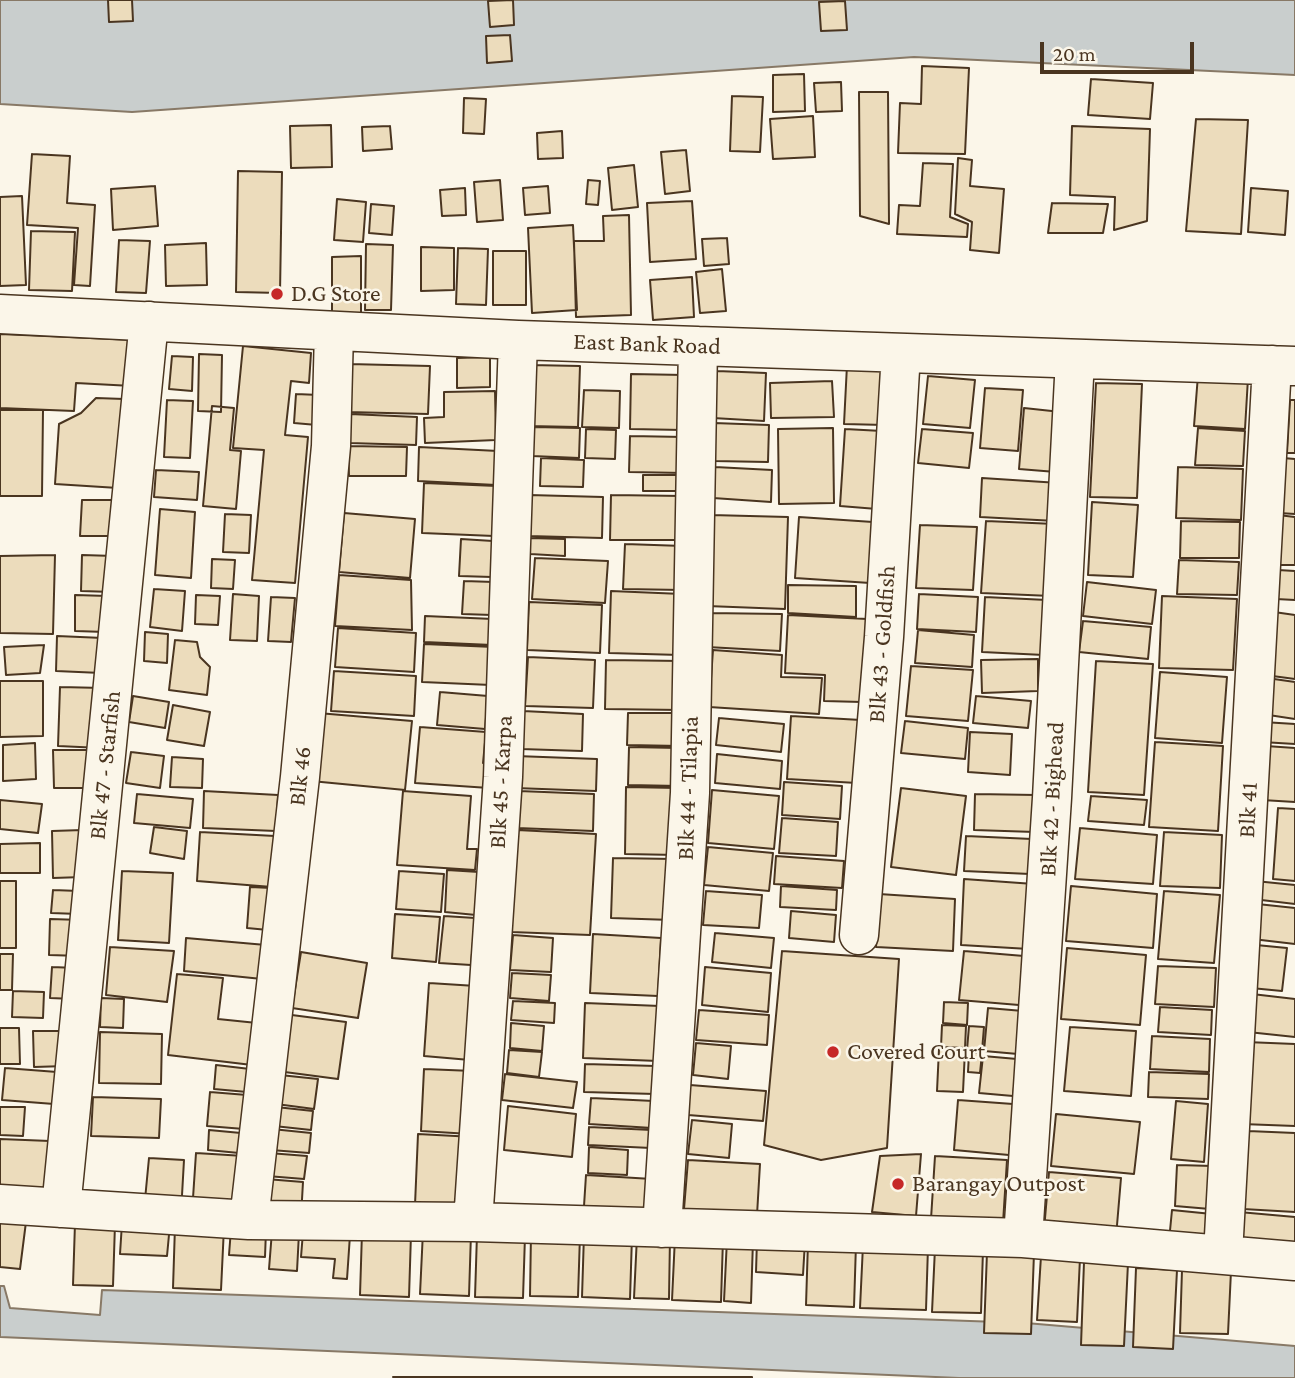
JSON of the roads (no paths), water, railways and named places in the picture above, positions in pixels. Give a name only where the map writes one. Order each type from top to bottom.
[{"type":"street","name":"East Bank Road","points":[[0,314],[518,340],[1284,365]]},
{"type":"street","name":"Blk 47 - Starfish","points":[[61,1208],[149,321]]},
{"type":"street","name":"Blk 46","points":[[249,1220],[300,777],[331,446],[334,331]]},
{"type":"street","name":"Blk 45 - Karpa","points":[[473,1222],[503,777],[518,340]]},
{"type":"street","name":"Blk 44 - Tilapia","points":[[662,1228],[690,793],[698,346]]},
{"type":"street","name":"Blk 43 - Goldfish","points":[[859,935],[884,637],[901,353]]},
{"type":"street","name":"Blk 42 - Bighead","points":[[1023,1238],[1052,798],[1075,359]]},
{"type":"street","name":"Blk 41","points":[[1223,1254],[1284,365]]},
{"type":"street","points":[[0,1203],[249,1220],[473,1222],[1023,1238],[1295,1261]]},
{"type":"place","name":"D.G Store","points":[[277,294]]},
{"type":"place","name":"Covered Court","points":[[833,1052]]},
{"type":"place","name":"Barangay Outpost","points":[[898,1184]]}]
